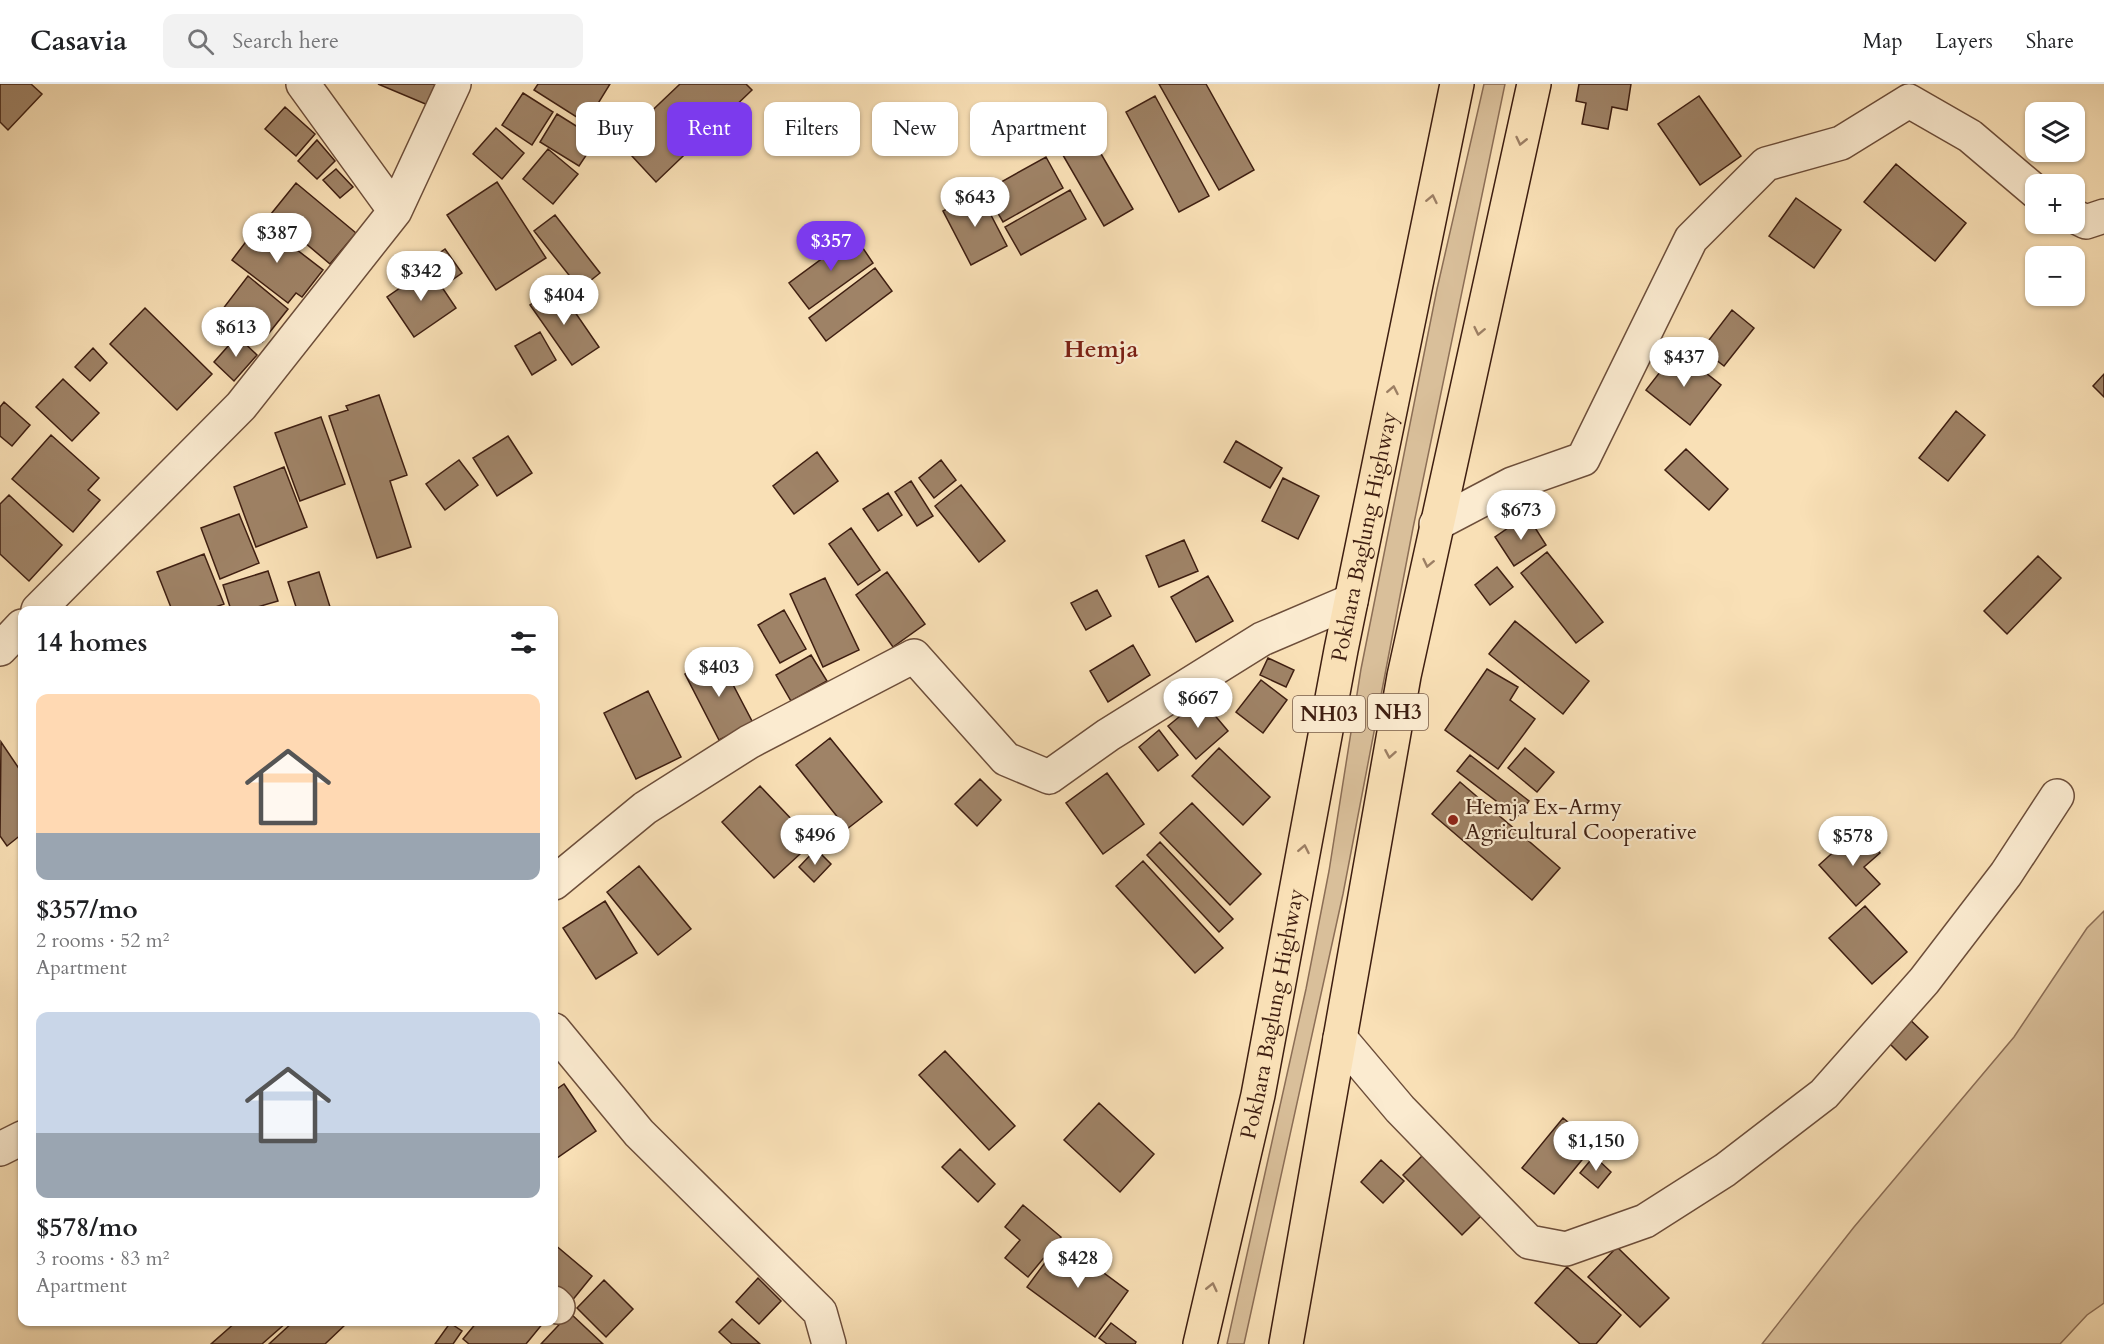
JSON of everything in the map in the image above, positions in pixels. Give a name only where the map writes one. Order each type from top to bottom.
[{"type":"highway","name":"Pokhara Baglung Highway","points":[[1200,1344],[1258,1095],[1351,601],[1457,84]]},
{"type":"highway","name":"NH3","points":[[1286,1344],[1404,676],[1534,84]]},
{"type":"street","points":[[303,84],[395,211]]},
{"type":"street","points":[[42,606],[241,406],[395,211],[454,84]]},
{"type":"street","points":[[1437,524],[1512,484],[1583,459],[1691,239],[1766,164],[1841,143],[1918,93],[2025,183]]},
{"type":"street","points":[[2085,222],[2104,216]]},
{"type":"street","points":[[558,880],[645,808],[749,742],[914,656],[1006,759],[1049,777],[1108,735],[1262,639],[1351,601]]},
{"type":"street","points":[[0,649],[18,630]]},
{"type":"street","points":[[1340,1038],[1400,1108],[1529,1242],[1566,1249],[1645,1221],[1725,1170],[1824,1094],[1924,981],[2006,874],[2056,796]]},
{"type":"street","points":[[558,1035],[639,1134],[820,1312],[829,1344]]},
{"type":"street","points":[[0,1149],[18,1140]]},
{"type":"shaded area","points":[[1484,84],[1505,84],[1413,528],[1343,894],[1244,1344],[1227,1344],[1306,989],[1329,871],[1361,669],[1437,289]]},
{"type":"shaded area","points":[[2104,911],[2104,1303],[2087,1315],[2060,1344],[1762,1344],[1854,1227],[2014,1037],[2087,928]]},
{"type":"building","points":[[0,84],[31,84],[42,94],[8,130],[0,122]]},
{"type":"building","points":[[378,84],[445,84],[435,108]]},
{"type":"building","points":[[538,84],[610,84],[599,102],[576,102],[576,117],[534,90]]},
{"type":"building","points":[[680,84],[746,84],[752,90],[739,102],[667,102],[667,156],[683,156],[656,182],[632,156],[655,156],[655,108]]},
{"type":"building","points":[[1159,84],[1206,84],[1254,170],[1219,190]]},
{"type":"building","points":[[1579,84],[1631,84],[1627,110],[1612,107],[1608,129],[1582,124],[1586,103],[1576,101]]},
{"type":"building","points":[[523,93],[553,112],[532,145],[502,125]]},
{"type":"building","points":[[1155,96],[1209,196],[1179,212],[1126,112]]},
{"type":"building","points":[[1699,96],[1741,156],[1700,185],[1658,124]]},
{"type":"building","points":[[285,107],[315,134],[296,156],[265,129]]},
{"type":"building","points":[[557,114],[576,126],[576,156],[586,156],[579,166],[540,142]]},
{"type":"building","points":[[496,128],[524,153],[502,179],[473,154]]},
{"type":"building","points":[[317,140],[335,161],[317,179],[298,161]]},
{"type":"building","points":[[548,149],[578,174],[553,204],[523,179]]},
{"type":"building","points":[[1063,156],[1102,156],[1133,209],[1104,226]]},
{"type":"building","points":[[1046,157],[1063,188],[1003,222],[985,191]]},
{"type":"building","points":[[1896,164],[1966,223],[1935,261],[1864,202]]},
{"type":"building","points":[[336,169],[353,187],[340,198],[323,180]]},
{"type":"building","points":[[497,182],[546,258],[496,290],[447,215]]},
{"type":"building","points":[[296,183],[356,233],[330,264],[271,214]]},
{"type":"building","points":[[1070,190],[1086,219],[1021,255],[1005,227]]},
{"type":"building","points":[[979,192],[1007,246],[971,265],[943,211]]},
{"type":"building","points":[[1796,198],[1841,230],[1814,268],[1769,236]]},
{"type":"building","points":[[555,215],[600,273],[580,289],[534,231]]},
{"type":"building","points":[[261,222],[323,270],[302,297],[296,293],[288,303],[232,260]]},
{"type":"building","points":[[854,235],[873,263],[809,309],[789,283]]},
{"type":"building","points":[[445,249],[462,273],[445,285],[428,261]]},
{"type":"building","points":[[429,268],[456,308],[414,337],[387,297]]},
{"type":"building","points":[[875,268],[892,291],[826,341],[809,318]]},
{"type":"building","points":[[248,276],[288,309],[262,342],[222,310]]},
{"type":"building","points":[[557,286],[599,347],[572,365],[530,305]]},
{"type":"building","points":[[145,308],[212,374],[177,410],[110,344]]},
{"type":"building","points":[[1732,310],[1754,328],[1724,366],[1702,349]]},
{"type":"building","points":[[540,332],[556,360],[532,375],[515,346]]},
{"type":"building","points":[[237,336],[257,355],[234,381],[214,362]]},
{"type":"building","points":[[93,348],[107,363],[90,381],[75,367]]},
{"type":"building","points":[[1677,350],[1721,385],[1690,425],[1646,390]]},
{"type":"building","points":[[2104,374],[2104,397],[2093,386]]},
{"type":"building","points":[[63,379],[99,413],[72,441],[36,407]]},
{"type":"building","points":[[379,395],[407,475],[390,481],[411,547],[377,558],[329,416],[348,410],[346,406]]},
{"type":"building","points":[[4,402],[30,425],[12,446],[0,436],[0,407]]},
{"type":"building","points":[[1956,411],[1985,435],[1948,481],[1919,458]]},
{"type":"building","points":[[321,417],[345,484],[300,501],[275,433]]},
{"type":"building","points":[[51,435],[99,478],[88,490],[100,500],[73,532],[12,479]]},
{"type":"building","points":[[508,436],[532,473],[497,496],[473,458]]},
{"type":"building","points":[[1236,441],[1282,468],[1270,488],[1224,462]]},
{"type":"building","points":[[1686,449],[1728,489],[1709,510],[1665,470]]},
{"type":"building","points":[[817,452],[838,481],[794,514],[773,486]]},
{"type":"building","points":[[459,460],[478,485],[445,510],[426,484]]},
{"type":"building","points":[[941,460],[956,480],[934,498],[919,478]]},
{"type":"building","points":[[284,467],[307,527],[256,547],[234,487]]},
{"type":"building","points":[[1283,478],[1319,496],[1298,539],[1262,521]]},
{"type":"building","points":[[911,481],[933,516],[917,526],[895,492]]},
{"type":"building","points":[[961,485],[1005,541],[979,562],[935,506]]},
{"type":"building","points":[[888,493],[902,515],[878,531],[863,509]]},
{"type":"building","points":[[9,495],[62,545],[29,581],[0,554],[0,504]]},
{"type":"building","points":[[239,514],[259,563],[220,579],[201,528]]},
{"type":"building","points":[[1527,515],[1546,545],[1514,566],[1495,537]]},
{"type":"building","points":[[851,528],[880,570],[858,585],[829,544]]},
{"type":"building","points":[[1184,540],[1198,571],[1159,587],[1146,556]]},
{"type":"building","points":[[1547,552],[1603,622],[1576,643],[1521,573]]},
{"type":"building","points":[[204,554],[224,604],[170,606],[157,572]]},
{"type":"building","points":[[2038,556],[2061,578],[2007,634],[1984,611]]},
{"type":"building","points":[[1497,567],[1513,587],[1490,605],[1475,585]]},
{"type":"building","points":[[268,571],[278,601],[261,606],[230,606],[223,585]]},
{"type":"building","points":[[319,572],[330,606],[296,606],[288,582]]},
{"type":"building","points":[[887,572],[925,624],[893,647],[856,595]]},
{"type":"building","points":[[1208,576],[1233,621],[1196,642],[1171,597]]},
{"type":"building","points":[[825,578],[859,650],[823,667],[790,594]]},
{"type":"building","points":[[1097,590],[1111,616],[1086,630],[1071,603]]},
{"type":"building","points":[[784,610],[806,649],[780,663],[758,625]]},
{"type":"building","points":[[1515,621],[1589,681],[1563,714],[1489,654]]},
{"type":"building","points":[[1133,645],[1150,675],[1108,702],[1090,671]]},
{"type":"building","points":[[811,655],[827,681],[791,701],[776,675]]},
{"type":"building","points":[[718,656],[753,723],[719,740],[685,674]]},
{"type":"building","points":[[1268,658],[1294,670],[1286,687],[1260,675]]},
{"type":"building","points":[[1487,669],[1518,687],[1510,700],[1535,719],[1498,769],[1445,730]]},
{"type":"building","points":[[1261,680],[1287,700],[1263,733],[1236,712]]},
{"type":"building","points":[[648,691],[681,757],[636,779],[604,713]]},
{"type":"building","points":[[1201,699],[1228,731],[1196,759],[1168,726]]},
{"type":"building","points":[[1159,730],[1178,755],[1158,771],[1139,747]]},
{"type":"building","points":[[830,738],[882,802],[847,829],[796,765]]},
{"type":"building","points":[[1,742],[18,767],[18,837],[7,846],[0,836]]},
{"type":"building","points":[[1219,748],[1270,797],[1243,825],[1192,776]]},
{"type":"building","points":[[1525,748],[1554,772],[1537,792],[1508,768]]},
{"type":"building","points":[[1470,755],[1529,801],[1517,817],[1457,771]]},
{"type":"building","points":[[1107,773],[1144,824],[1103,854],[1066,803]]},
{"type":"building","points":[[980,779],[1001,800],[977,826],[955,804]]},
{"type":"building","points":[[1460,782],[1560,868],[1532,900],[1432,814]]},
{"type":"building","points":[[760,786],[813,842],[774,878],[722,822]]},
{"type":"building","points":[[1192,803],[1261,874],[1230,905],[1160,833]]},
{"type":"building","points":[[1859,829],[1880,853],[1864,867],[1880,884],[1856,906],[1819,865]]},
{"type":"building","points":[[1160,842],[1233,919],[1219,932],[1147,855]]},
{"type":"building","points":[[816,849],[831,864],[814,882],[799,867]]},
{"type":"building","points":[[1143,861],[1223,948],[1195,973],[1116,886]]},
{"type":"building","points":[[639,866],[691,929],[658,955],[607,892]]},
{"type":"building","points":[[605,901],[637,953],[596,979],[563,928]]},
{"type":"building","points":[[1865,906],[1907,952],[1872,984],[1829,938]]},
{"type":"building","points":[[1903,1013],[1928,1037],[1906,1060],[1881,1035]]},
{"type":"building","points":[[945,1051],[1015,1126],[989,1150],[919,1075]]},
{"type":"building","points":[[564,1084],[596,1131],[558,1157],[558,1088]]},
{"type":"building","points":[[1099,1103],[1154,1154],[1120,1192],[1064,1140]]},
{"type":"building","points":[[1563,1118],[1595,1144],[1554,1194],[1522,1168]]},
{"type":"building","points":[[960,1149],[995,1184],[978,1202],[942,1167]]},
{"type":"building","points":[[1423,1155],[1483,1214],[1462,1235],[1403,1175]]},
{"type":"building","points":[[1594,1156],[1611,1172],[1598,1188],[1580,1173]]},
{"type":"building","points":[[1381,1160],[1404,1181],[1383,1203],[1361,1182]]},
{"type":"building","points":[[1023,1205],[1061,1237],[1028,1277],[1005,1258],[1020,1240],[1005,1227]]},
{"type":"building","points":[[1061,1241],[1128,1291],[1095,1337],[1027,1287]]},
{"type":"building","points":[[558,1247],[592,1276],[571,1302],[558,1291]]},
{"type":"building","points":[[1617,1247],[1669,1298],[1640,1327],[1588,1277]]},
{"type":"building","points":[[1567,1267],[1621,1315],[1596,1344],[1580,1344],[1535,1303]]},
{"type":"building","points":[[758,1278],[781,1301],[759,1324],[736,1302]]},
{"type":"building","points":[[604,1280],[633,1309],[606,1337],[577,1308]]},
{"type":"building","points":[[570,1313],[603,1344],[541,1344]]},
{"type":"building","points":[[732,1319],[760,1344],[732,1344],[719,1332]]},
{"type":"building","points":[[1111,1323],[1136,1342],[1135,1344],[1107,1344],[1099,1338]]},
{"type":"building","points":[[231,1326],[282,1326],[262,1344],[211,1344]]},
{"type":"building","points":[[289,1326],[344,1326],[325,1344],[269,1344]]},
{"type":"building","points":[[448,1326],[454,1326],[462,1331],[453,1344],[435,1344]]},
{"type":"building","points":[[474,1326],[541,1326],[526,1344],[469,1344],[463,1339]]},
{"type":"place","name":"Hemja Ex-Army Agricultural Cooperative","points":[[1453,820]]},
{"type":"district","name":"Hemja","points":[[1101,349]]}]
